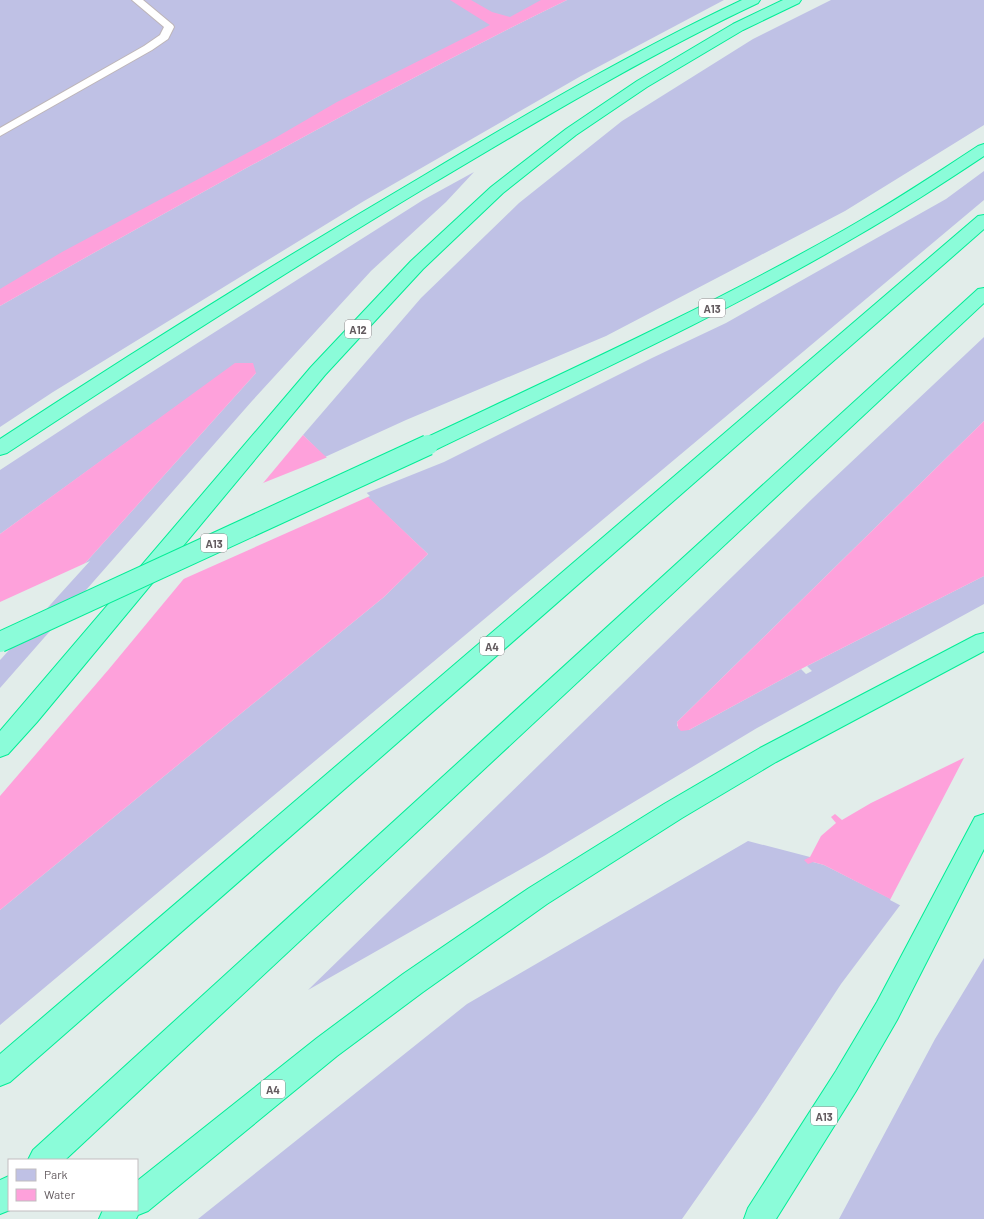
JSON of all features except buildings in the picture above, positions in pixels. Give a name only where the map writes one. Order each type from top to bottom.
[{"type":"highway","points":[[0,448],[111,375],[327,240],[498,138],[643,54],[698,25],[753,0]]},
{"type":"highway","name":"A12","points":[[0,747],[45,697],[318,371],[417,265],[497,190],[571,132],[676,63],[738,27],[794,0]]},
{"type":"highway","name":"A13","points":[[0,642],[428,445],[694,318],[842,239],[984,150]]},
{"type":"highway","name":"A4","points":[[0,1072],[984,220]]},
{"type":"highway","points":[[43,1159],[984,293]]},
{"type":"highway","name":"A4","points":[[138,1199],[327,1046],[413,983],[544,892],[673,811],[768,755],[984,641]]},
{"type":"highway","name":"A13","points":[[759,1219],[846,1081],[888,1011],[984,824]]},
{"type":"highway","points":[[0,1199],[8,1192]]},
{"type":"highway","points":[[114,1219],[124,1211]]},
{"type":"lane","points":[[0,132],[148,48],[164,37],[169,28],[161,19],[136,0]]},
{"type":"green space","points":[[0,0],[553,0],[0,299]]},
{"type":"green space","points":[[567,0],[724,0],[581,76],[364,201],[53,392],[0,427],[0,306],[315,130]]},
{"type":"green space","points":[[831,0],[984,0],[984,125],[845,211],[606,336],[406,420],[325,457],[303,435],[421,298],[519,203],[622,121],[753,39]]},
{"type":"green space","points":[[984,171],[984,200],[0,1025],[0,910],[384,597],[428,554],[364,494],[444,462],[652,358],[726,323],[946,199]]},
{"type":"green space","points":[[474,172],[446,202],[371,271],[252,401],[0,688],[0,658],[256,373],[235,364],[0,534],[0,470],[423,200]]},
{"type":"green space","points":[[984,337],[984,421],[677,722],[677,726],[689,730],[801,669],[806,674],[812,671],[807,666],[984,576],[984,604],[757,728],[544,856],[308,990],[813,498]]},
{"type":"green space","points":[[748,841],[810,857],[813,862],[824,865],[901,904],[841,984],[757,1112],[682,1219],[198,1219],[467,1004]]},
{"type":"green space","points":[[984,958],[984,1219],[839,1219],[935,1039]]},
{"type":"water","points":[[450,0],[471,0],[492,12],[510,17],[541,0],[567,0],[315,130],[0,306],[0,289],[62,252],[275,138],[337,102],[490,25]]},
{"type":"water","points":[[235,363],[253,363],[256,373],[0,658],[0,534]]},
{"type":"water","points":[[984,421],[984,576],[801,669],[689,730],[681,731],[678,728],[677,722]]},
{"type":"water","points":[[303,435],[428,554],[384,597],[0,910],[0,796],[109,669]]},
{"type":"water","points":[[984,748],[984,947],[824,865],[813,862],[808,864],[804,860],[810,857],[821,836],[836,823],[831,817],[835,814],[842,820],[871,803]]},
{"type":"pier","points":[[328,457],[370,496],[179,581],[258,485]]},
{"type":"pier","points":[[90,561],[1,659],[0,660],[0,602]]},
{"type":"pier","points":[[984,746],[983,949],[890,900],[965,756]]}]
